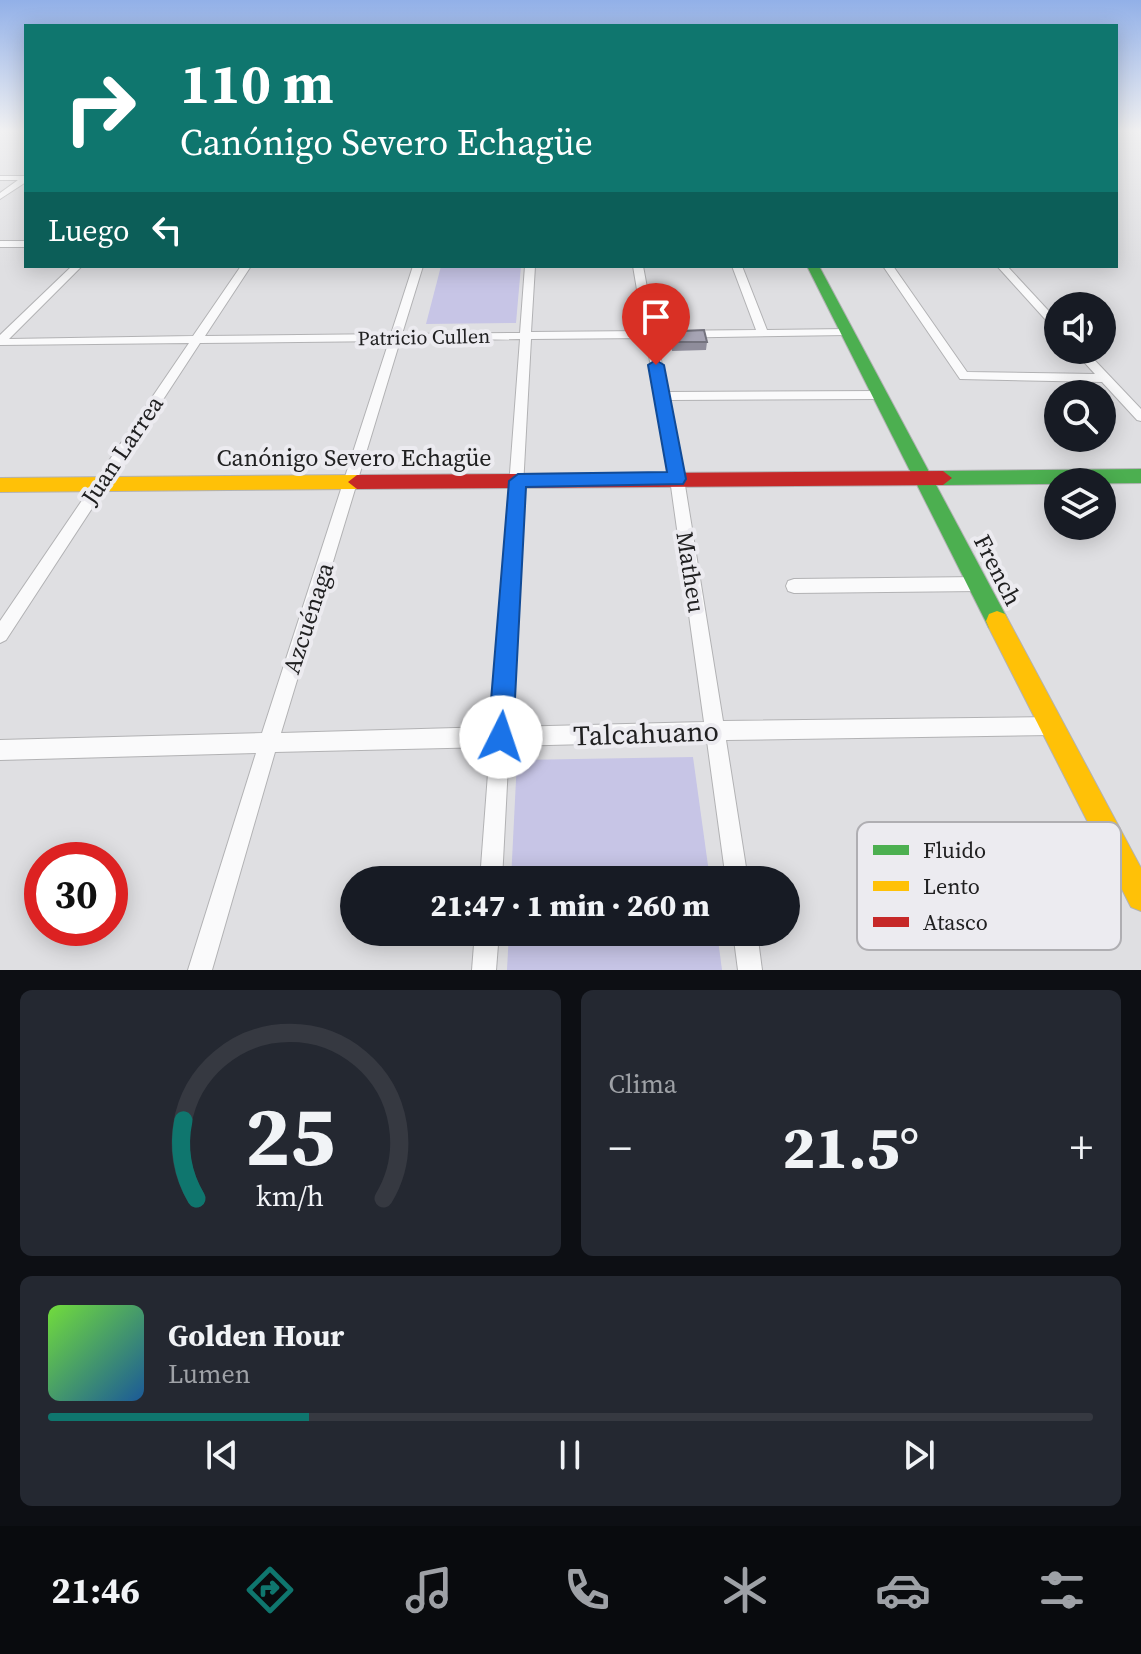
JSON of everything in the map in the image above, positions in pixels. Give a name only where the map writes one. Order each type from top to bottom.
[{"type":"street","points":[[0,178],[24,178]]},
{"type":"street","points":[[0,197],[24,179]]},
{"type":"street","points":[[0,244],[24,244]]},
{"type":"street","points":[[0,342],[75,268]]},
{"type":"street","name":"Juan Larrea","points":[[0,635],[245,268]]},
{"type":"street","name":"Azcuénaga","points":[[200,970],[267,743],[352,483],[417,268]]},
{"type":"street","points":[[492,866],[530,268]]},
{"type":"street","name":"Matheu","points":[[638,268],[677,479],[735,866]]},
{"type":"street","points":[[738,268],[763,333]]},
{"type":"street","name":"French","points":[[814,268],[1102,822]]},
{"type":"street","points":[[889,268],[964,376],[1105,378]]},
{"type":"street","points":[[1004,268],[1044,312]]},
{"type":"street","name":"Patricio Cullen","points":[[0,342],[847,332]]},
{"type":"street","points":[[1092,364],[1141,417]]},
{"type":"street","points":[[661,396],[880,395]]},
{"type":"street","name":"Canónigo Severo Echagüe","points":[[0,485],[1141,476]]},
{"type":"street","points":[[794,586],[979,584]]},
{"type":"street","name":"Talcahuano","points":[[0,750],[716,731],[1052,726]]},
{"type":"street","name":"French","points":[[1121,859],[1141,897]]},
{"type":"street","points":[[484,970],[486,946]]},
{"type":"street","points":[[747,946],[750,970]]},
{"type":"shaded area","points":[[440,268],[521,268],[516,323],[426,324]]},
{"type":"shaded area","points":[[693,757],[708,866],[512,866],[517,760]]},
{"type":"shaded area","points":[[508,946],[719,946],[722,970],[507,970]]},
{"type":"building","points":[[704,330],[707,342],[673,342],[672,338],[684,331]]},
{"type":"traffic: fast","points":[[814,268],[997,621]]},
{"type":"traffic: fast","points":[[943,478],[1141,476]]},
{"type":"traffic: slow","points":[[0,485],[357,482]]},
{"type":"traffic: slow","points":[[997,621],[1102,822]]},
{"type":"traffic: slow","points":[[1121,859],[1141,897]]},
{"type":"traffic: jam","points":[[357,482],[943,478]]},
{"type":"route","points":[[501,737],[518,481],[677,479],[656,365]]}]
